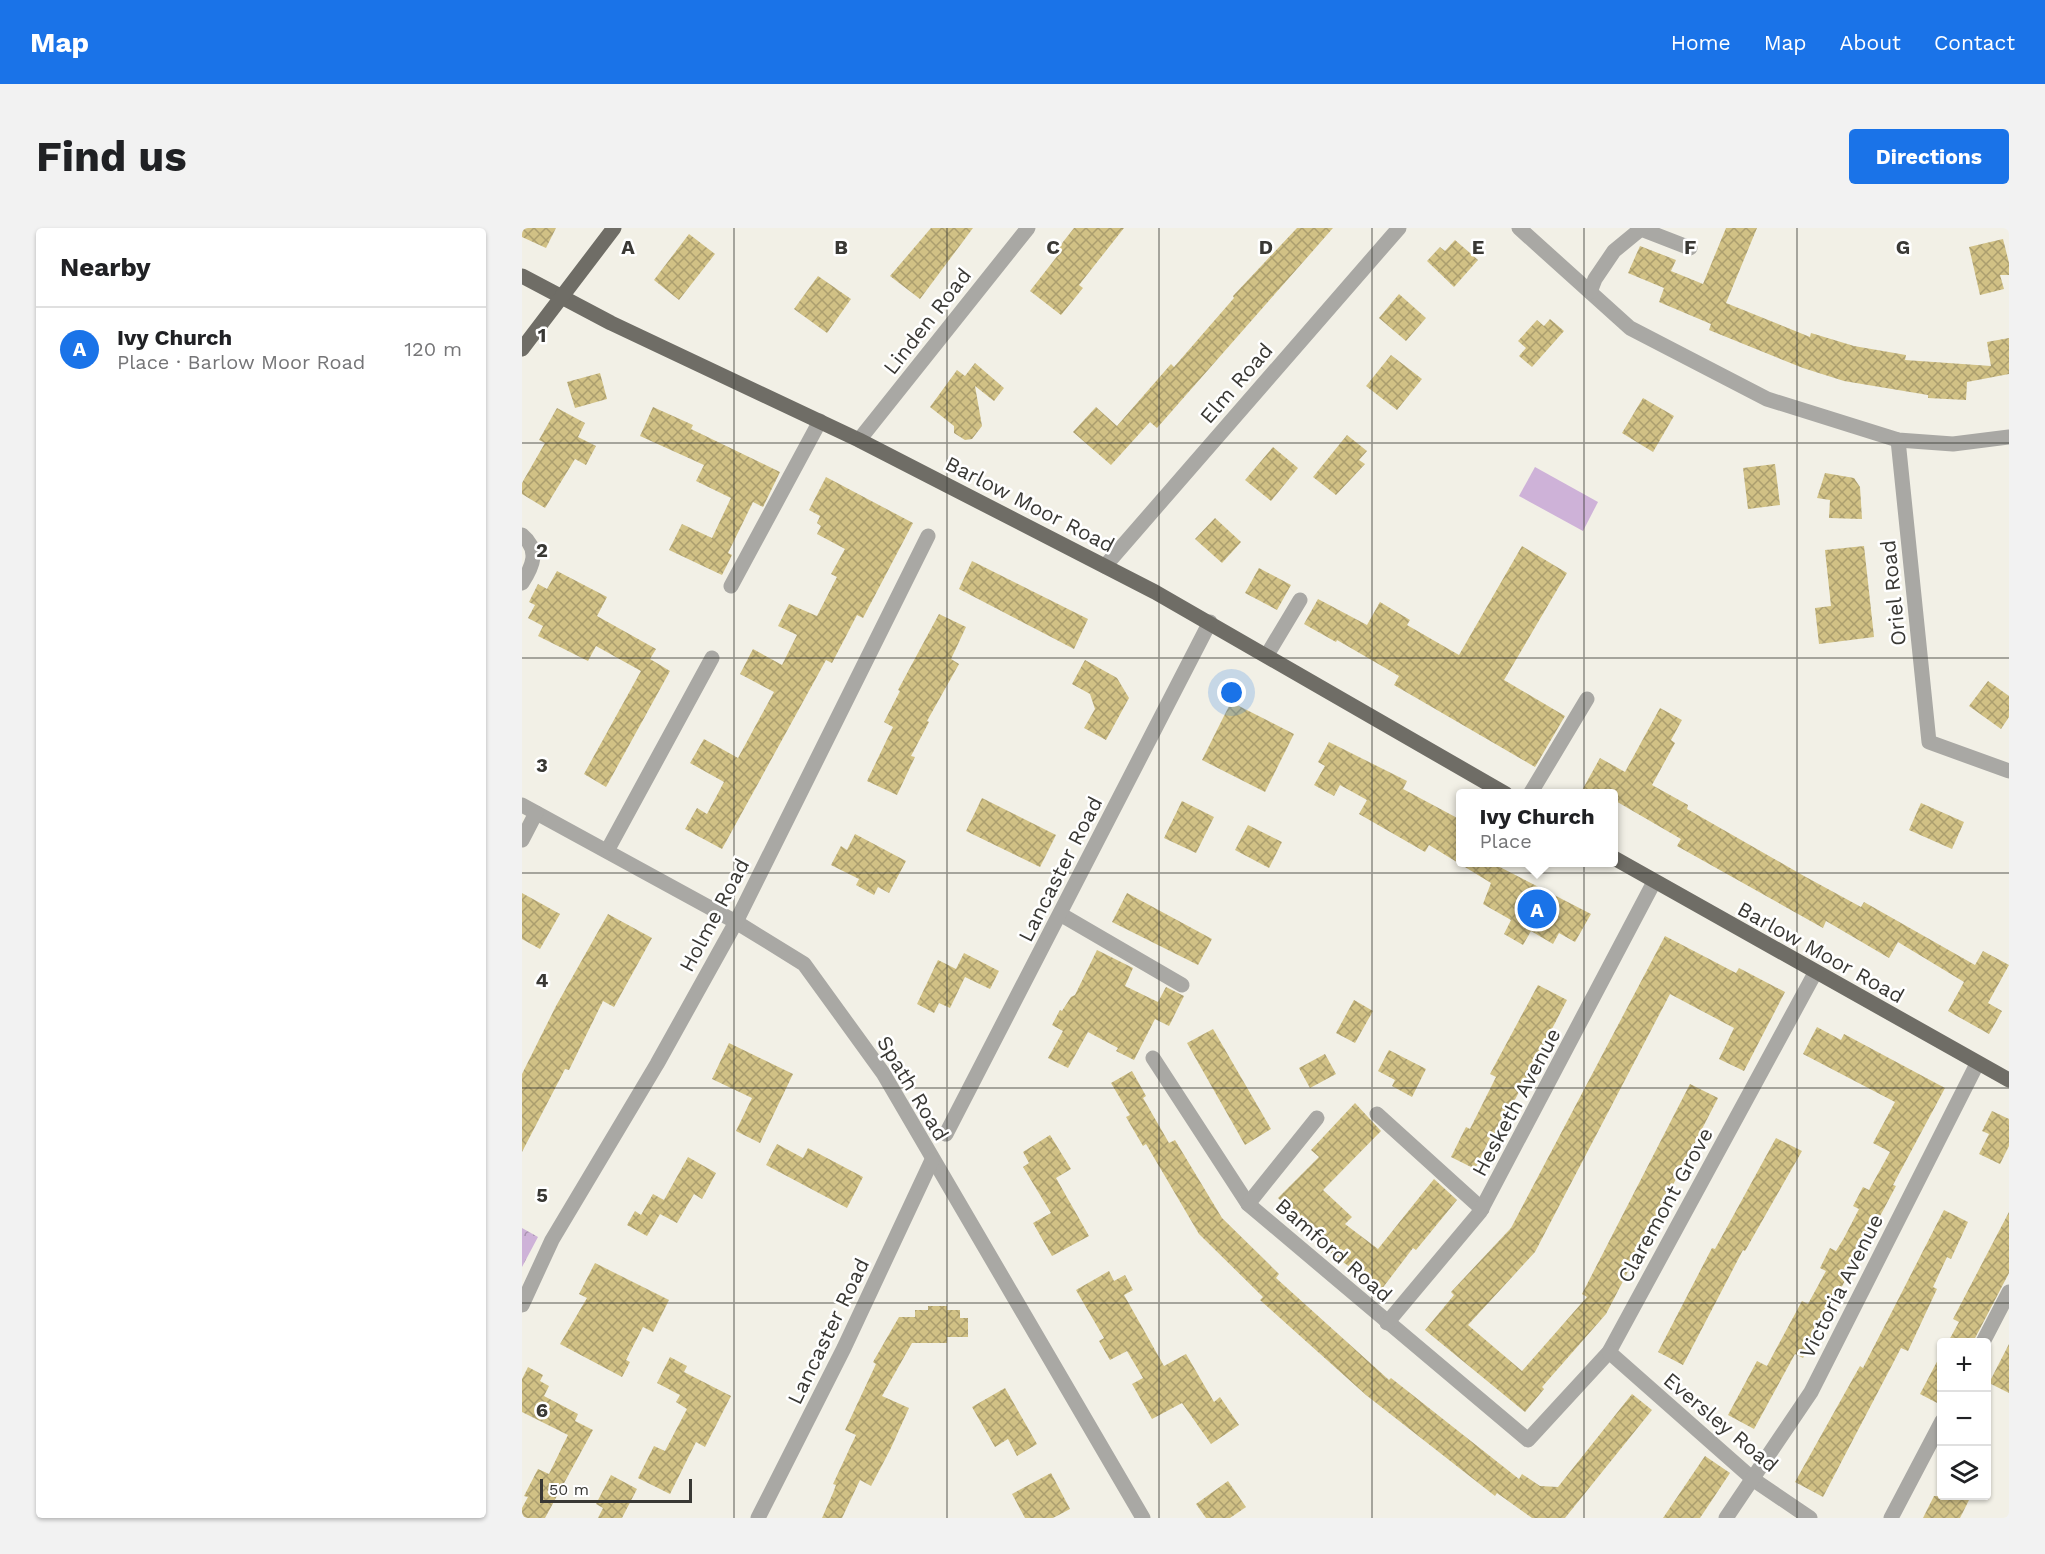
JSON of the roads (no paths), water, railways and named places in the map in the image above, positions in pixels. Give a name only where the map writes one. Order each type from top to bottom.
[{"type":"main road","points":[[522,349],[614,228]]},
{"type":"main road","name":"Barlow Moor Road","points":[[522,276],[561,297],[859,440],[1105,566],[1210,622],[1497,789]]},
{"type":"main road","name":"Barlow Moor Road","points":[[1618,860],[2009,1080]]},
{"type":"street","name":"Linden Road","points":[[859,440],[1028,228]]},
{"type":"street","name":"Elm Road","points":[[1105,566],[1400,228]]},
{"type":"street","points":[[1519,228],[1630,328],[1767,399],[1898,440],[1953,444],[2009,437]]},
{"type":"street","points":[[1590,292],[1595,279],[1614,251],[1642,228],[1690,248]]},
{"type":"street","points":[[731,586],[820,422]]},
{"type":"street","name":"Oriel Road","points":[[1898,440],[1929,742],[2009,771]]},
{"type":"street","points":[[522,535],[532,543],[534,554],[531,569],[522,583]]},
{"type":"street","name":"Holme Road","points":[[522,1305],[552,1240],[657,1064],[736,922],[928,536]]},
{"type":"street","points":[[1267,655],[1300,600]]},
{"type":"street","name":"Lancaster Road","points":[[946,1134],[1210,622]]},
{"type":"street","points":[[607,851],[712,658]]},
{"type":"street","points":[[1533,789],[1587,699]]},
{"type":"street","name":"Spath Road","points":[[522,805],[736,922],[804,964],[883,1073],[1143,1518]]},
{"type":"street","points":[[522,840],[536,813]]},
{"type":"street","name":"Hesketh Avenue","points":[[1387,1323],[1482,1209],[1654,882]]},
{"type":"street","points":[[1060,914],[1182,985]]},
{"type":"street","name":"Claremont Grove","points":[[1528,1440],[1608,1352],[1815,973]]},
{"type":"street","name":"Bamford Road","points":[[1153,1058],[1248,1204],[1528,1440]]},
{"type":"street","name":"Victoria Avenue","points":[[1726,1518],[1754,1480],[1811,1392],[1977,1064]]},
{"type":"street","points":[[1377,1114],[1482,1209]]},
{"type":"street","points":[[1248,1204],[1317,1118]]},
{"type":"street","name":"Lancaster Road","points":[[758,1518],[844,1348],[932,1160]]},
{"type":"street","points":[[1985,1338],[2009,1292]]},
{"type":"street","name":"Eversley Road","points":[[1608,1352],[1754,1480],[1810,1518]]},
{"type":"street","points":[[1891,1518],[1937,1429]]},
{"type":"place","name":"Ivy Church","points":[[1537,909]]}]
